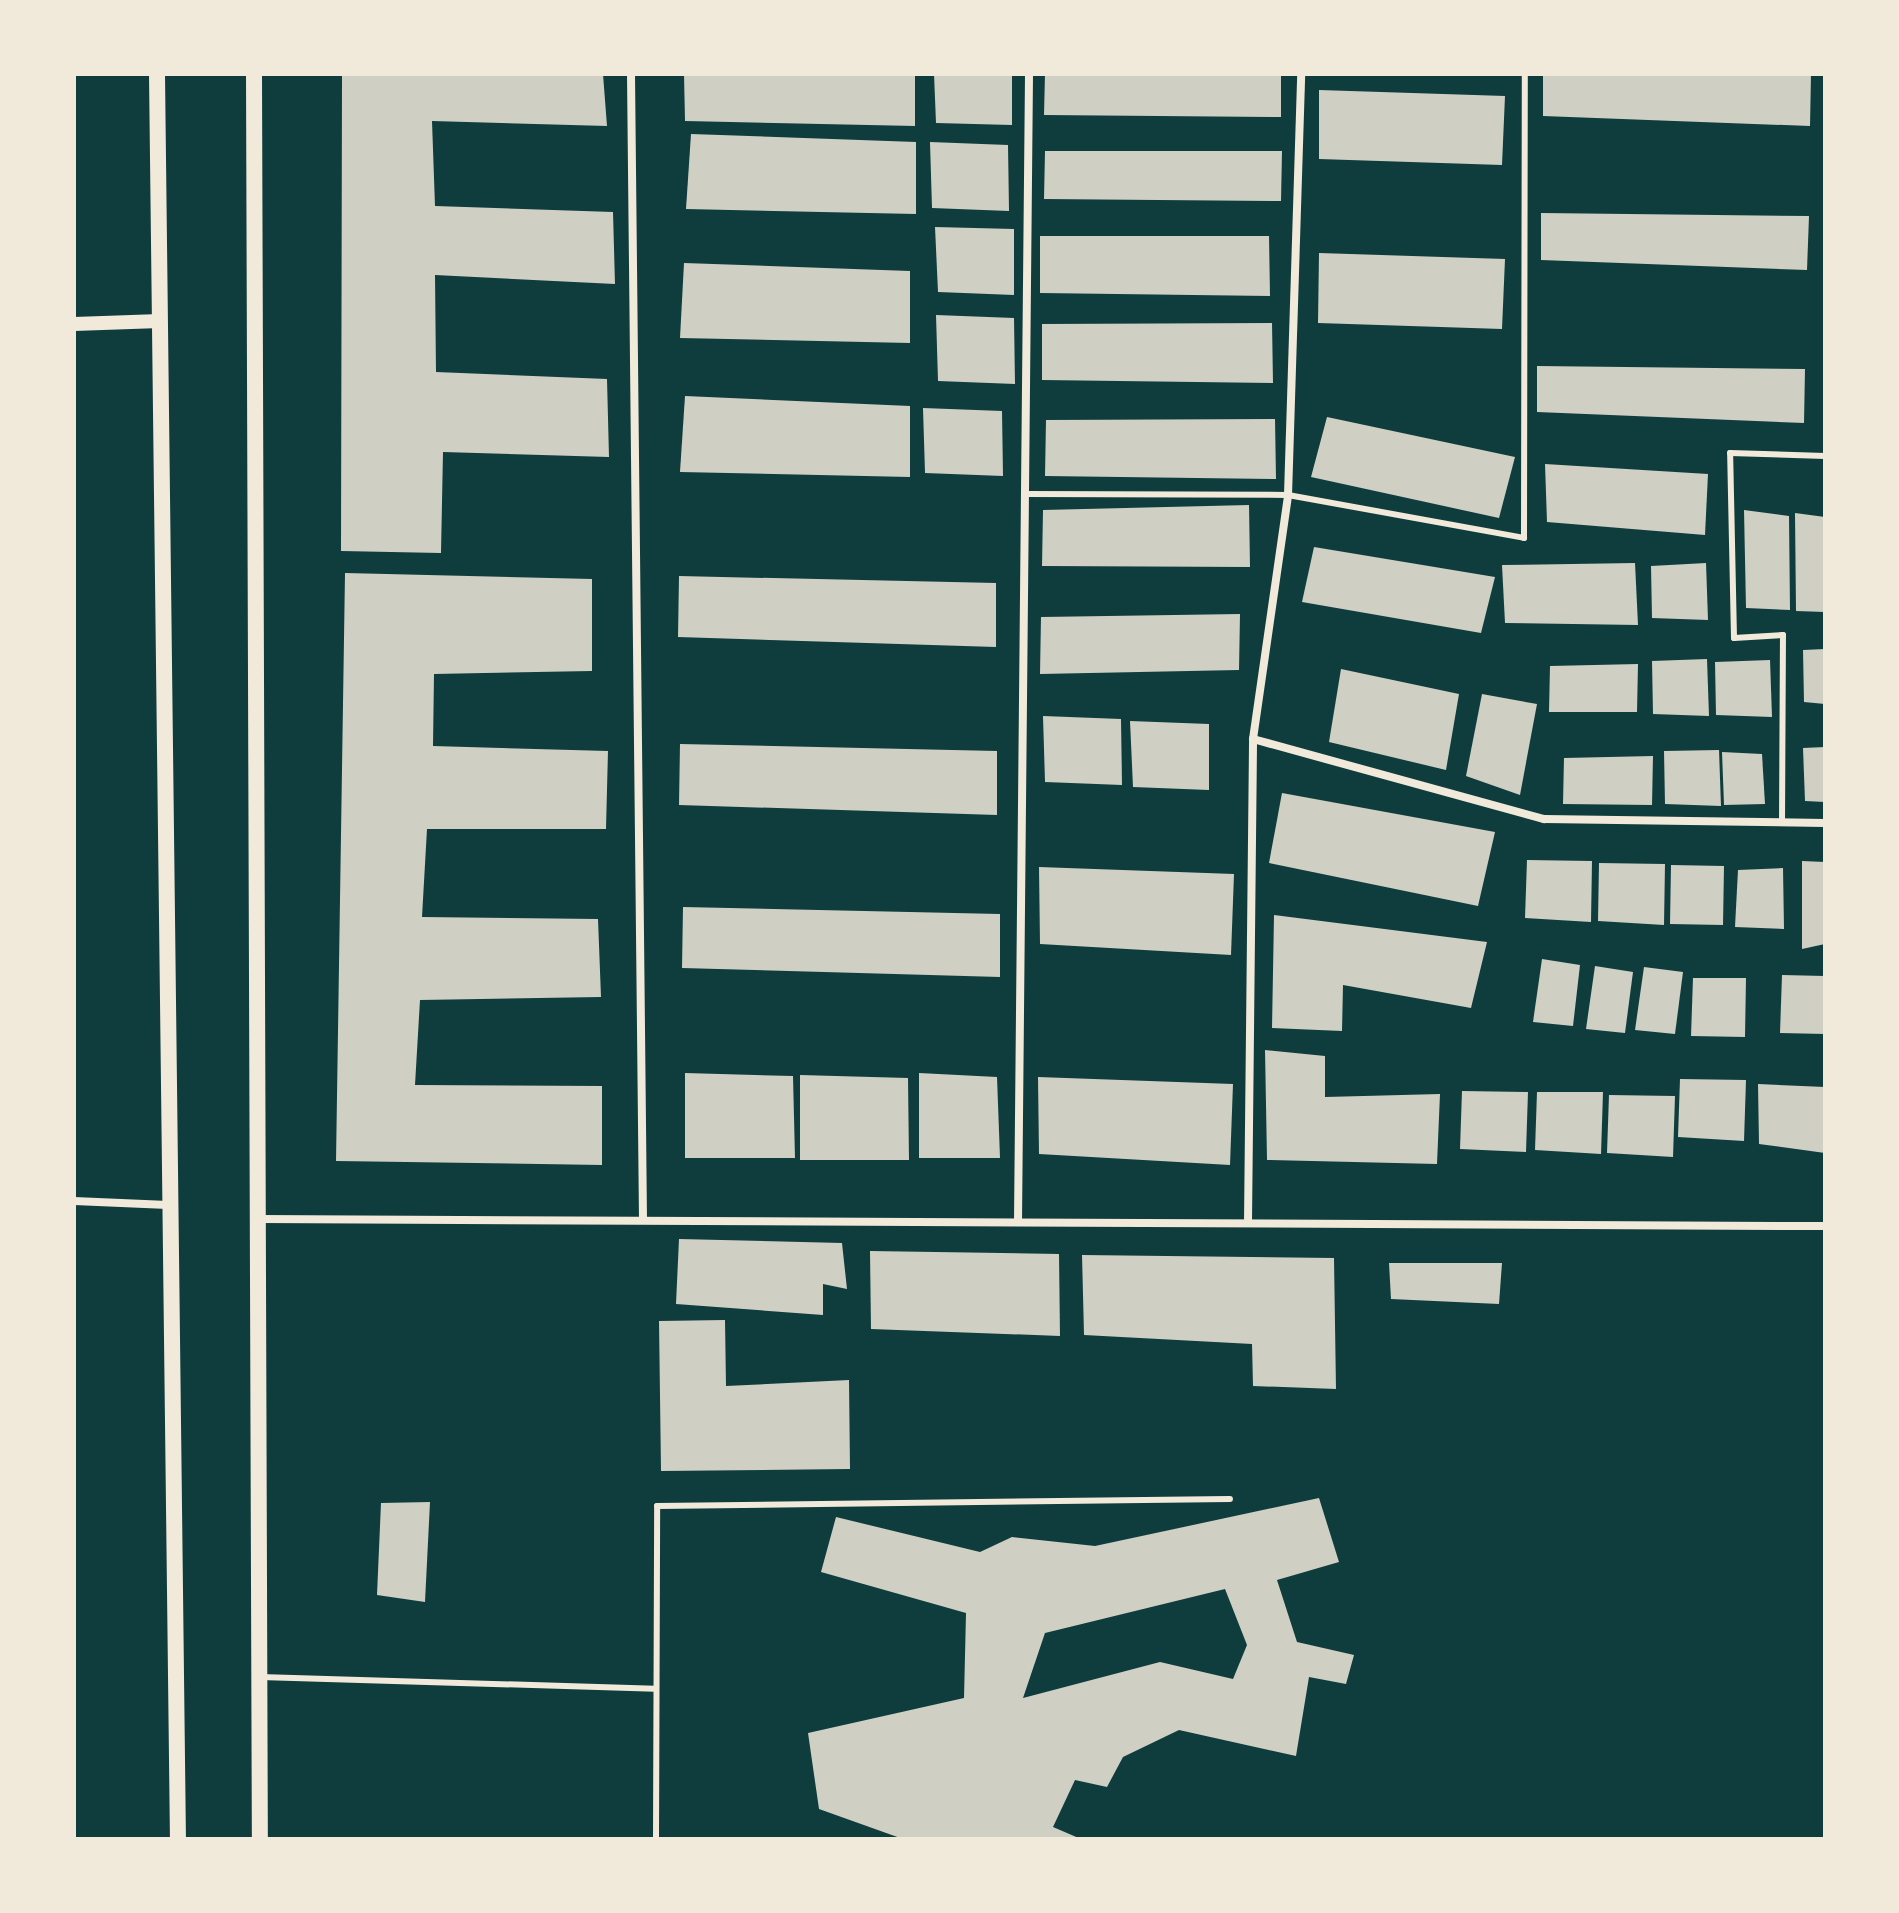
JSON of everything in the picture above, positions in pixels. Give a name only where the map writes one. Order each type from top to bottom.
[{"type":"main road","points":[[157,74],[168,1205],[178,1839]]},
{"type":"main road","points":[[254,74],[260,1839]]},
{"type":"street","points":[[631,74],[643,1218]]},
{"type":"street","points":[[1018,1221],[1029,74]]},
{"type":"street","points":[[1248,1222],[1253,739],[1288,495],[1301,74]]},
{"type":"street","points":[[74,324],[160,321]]},
{"type":"street","points":[[1253,739],[1544,819],[1825,823]]},
{"type":"street","points":[[74,1201],[168,1205]]},
{"type":"street","points":[[257,1219],[643,1218],[1825,1226]]},
{"type":"lane","points":[[1025,494],[1288,495],[1524,538],[1525,74]]},
{"type":"lane","points":[[1782,822],[1783,635],[1734,638],[1730,453],[1825,456]]},
{"type":"lane","points":[[656,1839],[657,1506],[1230,1499]]},
{"type":"lane","points":[[260,1677],[655,1689]]},
{"type":"building","points":[[342,74],[603,74],[607,126],[432,121],[435,206],[613,212],[615,284],[435,275],[436,372],[607,379],[609,457],[443,452],[441,553],[341,551]]},
{"type":"building","points":[[684,74],[915,74],[915,126],[685,121]]},
{"type":"building","points":[[934,74],[1012,74],[1012,125],[936,123]]},
{"type":"building","points":[[1045,74],[1281,74],[1281,117],[1044,115]]},
{"type":"building","points":[[1543,74],[1811,74],[1810,126],[1543,116]]},
{"type":"building","points":[[1319,90],[1505,96],[1502,165],[1319,159]]},
{"type":"building","points":[[691,134],[916,142],[916,214],[686,209]]},
{"type":"building","points":[[930,142],[1008,145],[1009,211],[932,208]]},
{"type":"building","points":[[1045,151],[1282,151],[1281,201],[1044,199]]},
{"type":"building","points":[[1541,213],[1809,216],[1807,270],[1541,260]]},
{"type":"building","points":[[935,227],[1014,229],[1014,295],[938,292]]},
{"type":"building","points":[[1040,236],[1269,236],[1270,296],[1040,293]]},
{"type":"building","points":[[1319,253],[1505,259],[1502,329],[1318,323]]},
{"type":"building","points":[[684,263],[910,271],[910,343],[680,338]]},
{"type":"building","points":[[936,315],[1014,318],[1015,384],[938,381]]},
{"type":"building","points":[[1272,323],[1273,383],[1042,380],[1042,324]]},
{"type":"building","points":[[1537,366],[1805,369],[1804,423],[1537,412]]},
{"type":"building","points":[[685,396],[910,406],[910,477],[680,472]]},
{"type":"building","points":[[923,408],[1002,411],[1003,476],[925,473]]},
{"type":"building","points":[[1327,417],[1515,457],[1499,518],[1311,477]]},
{"type":"building","points":[[1275,419],[1276,479],[1045,476],[1046,420]]},
{"type":"building","points":[[1545,464],[1708,474],[1705,535],[1547,522]]},
{"type":"building","points":[[1249,505],[1250,567],[1042,566],[1043,510]]},
{"type":"building","points":[[1744,510],[1789,516],[1790,610],[1746,608]]},
{"type":"building","points":[[1795,513],[1825,517],[1825,612],[1796,611]]},
{"type":"building","points":[[1314,547],[1495,577],[1481,633],[1302,602]]},
{"type":"building","points":[[1635,563],[1638,625],[1505,623],[1502,565]]},
{"type":"building","points":[[1706,563],[1708,620],[1652,618],[1651,566]]},
{"type":"building","points":[[345,573],[592,579],[592,671],[434,674],[433,746],[608,751],[606,829],[427,829],[422,917],[598,919],[601,997],[420,1000],[415,1085],[602,1086],[602,1165],[336,1161]]},
{"type":"building","points":[[679,576],[996,583],[996,647],[678,637]]},
{"type":"building","points":[[1240,614],[1239,670],[1040,674],[1041,617]]},
{"type":"building","points":[[1825,649],[1825,704],[1804,702],[1803,650]]},
{"type":"building","points":[[1707,659],[1709,716],[1653,714],[1652,661]]},
{"type":"building","points":[[1770,660],[1772,717],[1716,715],[1715,662]]},
{"type":"building","points":[[1638,664],[1637,712],[1549,712],[1550,666]]},
{"type":"building","points":[[1341,669],[1459,694],[1446,770],[1329,742]]},
{"type":"building","points":[[1482,694],[1537,704],[1520,795],[1466,776]]},
{"type":"building","points":[[1043,716],[1121,719],[1122,785],[1045,782]]},
{"type":"building","points":[[1130,721],[1209,724],[1209,790],[1133,787]]},
{"type":"building","points":[[680,744],[997,751],[997,815],[679,805]]},
{"type":"building","points":[[1825,747],[1825,802],[1805,801],[1803,748]]},
{"type":"building","points":[[1719,750],[1721,806],[1665,804],[1664,751]]},
{"type":"building","points":[[1722,752],[1762,754],[1765,804],[1724,805]]},
{"type":"building","points":[[1653,756],[1652,805],[1563,804],[1564,758]]},
{"type":"building","points":[[1282,793],[1495,832],[1478,906],[1269,863]]},
{"type":"building","points":[[1527,860],[1592,861],[1591,922],[1525,918]]},
{"type":"building","points":[[1802,861],[1825,862],[1825,944],[1802,949]]},
{"type":"building","points":[[1599,863],[1665,864],[1664,925],[1598,921]]},
{"type":"building","points":[[1671,865],[1724,866],[1723,925],[1670,924]]},
{"type":"building","points":[[1039,867],[1234,874],[1231,955],[1040,944]]},
{"type":"building","points":[[1783,868],[1784,929],[1735,927],[1738,870]]},
{"type":"building","points":[[683,907],[1000,914],[1000,977],[682,968]]},
{"type":"building","points":[[1274,915],[1487,942],[1471,1008],[1343,985],[1342,1031],[1272,1028]]},
{"type":"building","points":[[1542,959],[1580,965],[1573,1026],[1533,1022]]},
{"type":"building","points":[[1595,966],[1633,972],[1625,1033],[1586,1029]]},
{"type":"building","points":[[1644,967],[1683,972],[1675,1034],[1635,1030]]},
{"type":"building","points":[[1782,975],[1825,976],[1825,1034],[1780,1033]]},
{"type":"building","points":[[1693,978],[1746,978],[1745,1037],[1691,1036]]},
{"type":"building","points":[[1265,1050],[1325,1056],[1325,1097],[1440,1094],[1437,1164],[1267,1160]]},
{"type":"building","points":[[685,1073],[793,1076],[795,1158],[685,1158]]},
{"type":"building","points":[[919,1073],[997,1077],[1000,1158],[919,1158]]},
{"type":"building","points":[[800,1075],[908,1078],[909,1160],[800,1160]]},
{"type":"building","points":[[1038,1077],[1233,1084],[1230,1165],[1039,1154]]},
{"type":"building","points":[[1680,1079],[1746,1080],[1744,1141],[1678,1137]]},
{"type":"building","points":[[1758,1084],[1825,1087],[1825,1153],[1759,1144]]},
{"type":"building","points":[[1462,1091],[1528,1092],[1526,1152],[1460,1149]]},
{"type":"building","points":[[1537,1092],[1603,1092],[1601,1154],[1535,1150]]},
{"type":"building","points":[[1609,1095],[1675,1096],[1673,1157],[1607,1153]]},
{"type":"building","points":[[679,1239],[842,1243],[847,1289],[823,1284],[823,1315],[676,1304]]},
{"type":"building","points":[[870,1251],[1059,1254],[1060,1336],[871,1329]]},
{"type":"building","points":[[1082,1255],[1334,1258],[1336,1389],[1253,1386],[1252,1344],[1084,1335]]},
{"type":"building","points":[[1389,1263],[1502,1263],[1499,1304],[1391,1299]]},
{"type":"building","points":[[725,1320],[726,1386],[849,1380],[850,1469],[661,1471],[659,1321]]},
{"type":"building","points":[[1319,1498],[1339,1562],[1277,1580],[1297,1642],[1354,1655],[1346,1684],[1309,1677],[1296,1756],[1179,1730],[1123,1757],[1107,1787],[1075,1780],[1053,1827],[1081,1839],[903,1839],[819,1809],[808,1733],[964,1698],[966,1613],[821,1572],[836,1517],[980,1552],[1012,1537],[1095,1546]],"holes":[[[1225,1589],[1247,1645],[1233,1679],[1160,1662],[1023,1698],[1045,1633]]]},
{"type":"building","points":[[430,1502],[425,1602],[377,1595],[381,1503]]}]
